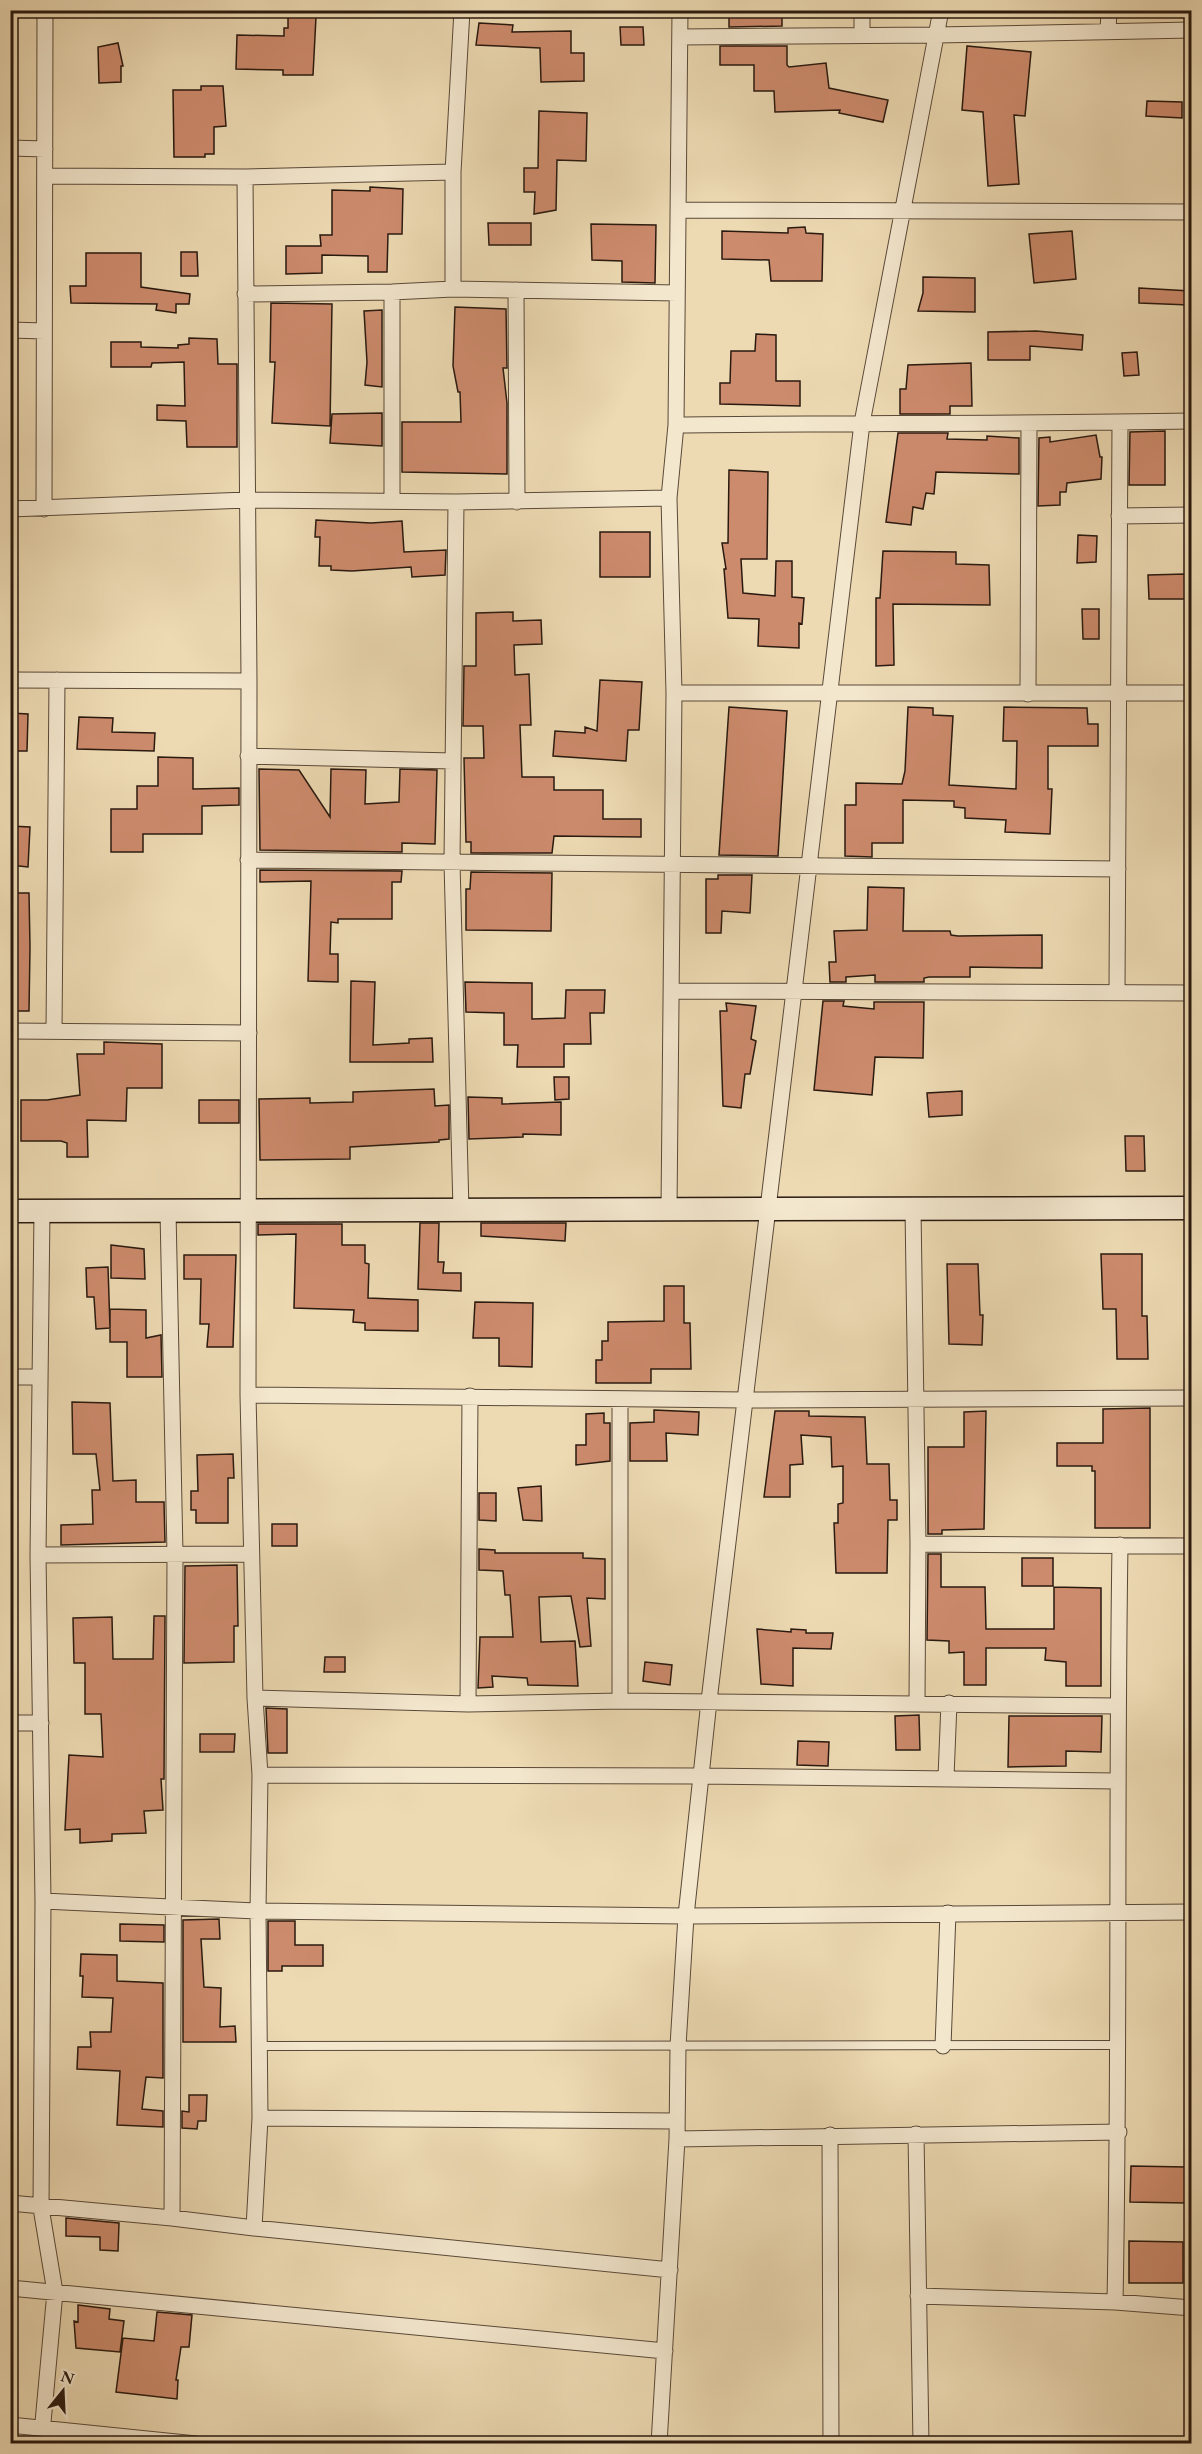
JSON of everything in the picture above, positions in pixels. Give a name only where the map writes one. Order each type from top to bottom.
[{"type":"street","points":[[44,508],[45,10]]},
{"type":"street","points":[[453,289],[453,172],[462,10]]},
{"type":"street","points":[[669,1209],[674,693],[669,498],[676,425],[680,10]]},
{"type":"street","points":[[862,10],[862,34]]},
{"type":"street","points":[[659,2444],[676,2139],[678,2046],[686,1916],[700,1776],[862,423],[941,10]]},
{"type":"street","points":[[1108,31],[1109,10]]},
{"type":"street","points":[[680,37],[1191,30]]},
{"type":"street","points":[[10,148],[45,149]]},
{"type":"street","points":[[45,176],[245,177],[453,172]]},
{"type":"street","points":[[245,177],[249,681],[248,1395],[255,1698],[260,1775],[258,1911],[260,2118],[254,2228]]},
{"type":"street","points":[[678,210],[1191,212]]},
{"type":"street","points":[[245,294],[453,289],[677,293]]},
{"type":"street","points":[[516,290],[517,502]]},
{"type":"street","points":[[392,292],[392,501]]},
{"type":"street","points":[[10,330],[44,331]]},
{"type":"street","points":[[676,425],[862,423],[1029,425],[1191,421]]},
{"type":"street","points":[[1117,992],[1120,423]]},
{"type":"street","points":[[1028,694],[1029,425]]},
{"type":"street","points":[[10,509],[247,500],[517,502],[669,498]]},
{"type":"street","points":[[456,502],[452,862],[461,1210]]},
{"type":"street","points":[[1119,516],[1191,515]]},
{"type":"street","points":[[10,680],[249,681]]},
{"type":"street","points":[[54,1031],[57,680]]},
{"type":"street","points":[[674,693],[1191,693]]},
{"type":"street","points":[[248,756],[453,761]]},
{"type":"street","points":[[248,860],[1118,869]]},
{"type":"street","points":[[671,991],[1191,993]]},
{"type":"street","points":[[10,1031],[249,1033]]},
{"type":"street","points":[[10,1211],[1191,1208]]},
{"type":"street","points":[[913,1209],[918,1544],[917,1702]]},
{"type":"street","points":[[42,1211],[38,1555],[43,1901],[41,2208],[55,2292],[42,2436]]},
{"type":"street","points":[[168,1211],[175,1554],[172,2218]]},
{"type":"street","points":[[10,1377],[40,1377]]},
{"type":"street","points":[[248,1395],[745,1400],[1191,1398]]},
{"type":"street","points":[[468,1704],[470,1396]]},
{"type":"street","points":[[620,1399],[620,1701]]},
{"type":"street","points":[[918,1544],[1191,1546]]},
{"type":"street","points":[[1115,2302],[1119,2132],[1117,1781],[1120,1545]]},
{"type":"street","points":[[38,1555],[251,1554]]},
{"type":"street","points":[[255,1698],[468,1704],[709,1701],[1118,1706]]},
{"type":"street","points":[[946,1777],[949,1703]]},
{"type":"street","points":[[10,1723],[41,1722]]},
{"type":"street","points":[[260,1775],[946,1777],[1117,1781]]},
{"type":"street","points":[[43,1901],[258,1911],[686,1916],[1191,1912]]},
{"type":"street","points":[[943,2046],[948,1913]]},
{"type":"street","points":[[260,2118],[676,2121]]},
{"type":"street","points":[[676,2139],[1119,2132]]},
{"type":"street","points":[[916,2134],[921,2444]]},
{"type":"street","points":[[830,2135],[831,2444]]},
{"type":"street","points":[[10,2203],[41,2208],[172,2218],[669,2270]]},
{"type":"street","points":[[10,2288],[665,2351]]},
{"type":"street","points":[[918,2296],[1115,2302],[1191,2308]]},
{"type":"street","points":[[10,2425],[42,2436],[196,2444]]},
{"type":"lane","points":[[259,2046],[1119,2045]]},
{"type":"building","points":[[729,10],[782,10],[782,26],[729,27]]},
{"type":"building","points":[[288,16],[316,17],[313,75],[283,75],[283,70],[236,69],[237,35],[284,36],[284,28],[288,28]]},
{"type":"building","points":[[479,23],[513,25],[512,32],[571,31],[571,53],[584,53],[584,81],[541,82],[540,48],[476,45]]},
{"type":"building","points":[[620,27],[643,27],[644,45],[621,45]]},
{"type":"building","points":[[118,43],[123,66],[121,66],[121,82],[99,83],[98,47]]},
{"type":"building","points":[[720,46],[787,46],[787,65],[789,67],[826,63],[829,88],[888,100],[883,122],[839,113],[840,110],[775,112],[774,91],[754,91],[754,65],[720,65]]},
{"type":"building","points":[[967,46],[1031,52],[1025,116],[1014,115],[1019,184],[988,186],[983,112],[962,110]]},
{"type":"building","points":[[201,86],[223,86],[226,126],[214,127],[214,154],[205,154],[205,157],[174,157],[173,90],[201,90]]},
{"type":"building","points":[[1147,101],[1182,102],[1182,118],[1146,116]]},
{"type":"building","points":[[539,111],[587,113],[586,161],[557,160],[556,210],[534,214],[535,192],[524,192],[524,168],[538,168]]},
{"type":"building","points":[[370,187],[403,189],[402,234],[388,234],[387,272],[368,272],[368,256],[322,255],[322,273],[286,274],[286,246],[321,246],[320,235],[332,235],[332,190],[370,191]]},
{"type":"building","points":[[488,223],[531,223],[531,245],[489,245]]},
{"type":"building","points":[[591,224],[656,225],[655,283],[622,282],[622,261],[592,260]]},
{"type":"building","points":[[805,227],[806,233],[823,234],[822,281],[771,281],[769,260],[722,259],[722,231],[788,233],[788,228]]},
{"type":"building","points":[[1072,231],[1076,279],[1034,283],[1029,234]]},
{"type":"building","points":[[181,252],[197,252],[198,276],[181,276]]},
{"type":"building","points":[[86,253],[141,253],[141,287],[190,294],[189,304],[176,304],[176,313],[156,310],[157,304],[71,303],[70,286],[86,286]]},
{"type":"building","points":[[923,277],[975,278],[975,312],[918,311],[923,293]]},
{"type":"building","points":[[1139,288],[1190,291],[1189,305],[1139,303]]},
{"type":"building","points":[[271,303],[332,304],[330,426],[272,423],[275,362],[270,362]]},
{"type":"building","points":[[455,307],[506,309],[507,368],[503,368],[507,403],[507,474],[402,472],[402,422],[461,422],[460,392],[458,392],[453,366]]},
{"type":"building","points":[[382,310],[382,387],[365,385],[367,362],[364,311]]},
{"type":"building","points":[[1036,331],[1083,335],[1082,350],[1030,346],[1030,360],[988,360],[988,332]]},
{"type":"building","points":[[756,334],[776,335],[776,381],[800,381],[800,406],[720,404],[720,383],[730,383],[731,351],[755,351]]},
{"type":"building","points":[[189,338],[217,339],[218,364],[237,364],[237,447],[187,447],[186,421],[157,420],[157,405],[185,406],[184,362],[152,363],[151,367],[111,367],[111,342],[141,342],[141,347],[178,348],[178,345],[189,344]]},
{"type":"building","points":[[1137,352],[1139,375],[1124,376],[1122,353]]},
{"type":"building","points":[[971,363],[972,406],[950,406],[950,414],[900,414],[900,389],[906,389],[908,365]]},
{"type":"building","points":[[382,413],[382,446],[330,443],[332,414]]},
{"type":"building","points":[[1165,431],[1165,485],[1129,485],[1130,432]]},
{"type":"building","points":[[898,433],[948,433],[947,439],[987,440],[987,436],[1019,438],[1019,474],[936,472],[934,494],[926,493],[923,509],[913,507],[911,525],[886,522]]},
{"type":"building","points":[[1096,435],[1100,457],[1102,457],[1101,479],[1067,483],[1066,492],[1060,492],[1060,505],[1038,506],[1039,438],[1050,437],[1050,442]]},
{"type":"building","points":[[729,470],[768,472],[767,559],[741,559],[743,593],[775,596],[776,561],[792,561],[792,597],[804,598],[802,624],[799,623],[799,648],[758,646],[759,619],[728,618],[724,569],[726,569],[722,543],[728,543]]},
{"type":"building","points":[[316,520],[371,523],[402,521],[404,552],[446,550],[445,575],[412,577],[411,567],[352,571],[331,570],[331,566],[319,566],[320,537],[315,537]]},
{"type":"building","points":[[600,532],[650,532],[650,577],[600,577]]},
{"type":"building","points":[[1078,535],[1097,536],[1096,562],[1077,563]]},
{"type":"building","points":[[883,551],[956,552],[956,564],[989,565],[990,605],[893,604],[894,665],[876,666],[876,598],[880,598]]},
{"type":"building","points":[[1186,574],[1186,599],[1149,599],[1148,575]]},
{"type":"building","points":[[1082,609],[1099,609],[1099,639],[1083,639]]},
{"type":"building","points":[[513,612],[513,621],[541,620],[542,644],[514,645],[515,675],[529,674],[531,725],[520,725],[522,777],[554,777],[554,790],[603,790],[603,819],[641,819],[641,837],[554,836],[552,853],[471,853],[471,842],[466,842],[464,758],[484,758],[483,726],[463,726],[464,666],[476,666],[476,613]]},
{"type":"building","points":[[600,680],[642,682],[639,730],[628,730],[626,761],[553,756],[555,731],[585,733],[585,727],[597,731]]},
{"type":"building","points":[[729,707],[787,711],[778,856],[719,855]]},
{"type":"building","points":[[908,707],[933,708],[933,715],[953,716],[949,785],[1016,789],[1017,741],[1003,741],[1004,707],[1087,708],[1088,724],[1098,724],[1098,746],[1048,746],[1048,789],[1052,789],[1050,834],[1005,832],[1006,820],[965,818],[965,808],[954,807],[954,801],[903,800],[903,843],[872,843],[872,857],[845,856],[845,805],[856,805],[856,783],[902,784],[905,771]]},
{"type":"building","points":[[10,713],[28,714],[27,751],[10,751]]},
{"type":"building","points":[[79,717],[113,718],[112,732],[155,733],[154,751],[77,749]]},
{"type":"building","points":[[158,757],[193,758],[193,789],[239,788],[239,805],[202,806],[202,834],[143,834],[143,852],[111,852],[111,809],[137,809],[137,786],[158,786]]},
{"type":"building","points":[[259,769],[299,770],[330,817],[331,769],[366,770],[365,804],[399,802],[400,769],[437,770],[435,844],[402,843],[402,852],[260,850]]},
{"type":"building","points":[[10,826],[30,827],[28,867],[10,865]]},
{"type":"building","points":[[260,870],[402,871],[401,882],[392,882],[392,919],[338,919],[338,923],[331,922],[330,954],[338,954],[338,982],[308,981],[311,881],[260,882]]},
{"type":"building","points":[[471,872],[552,873],[551,931],[466,930],[466,889],[470,889]]},
{"type":"building","points":[[718,875],[752,875],[750,913],[722,911],[721,933],[706,933],[706,879],[718,879]]},
{"type":"building","points":[[868,887],[904,888],[903,931],[950,931],[951,935],[958,936],[1042,935],[1042,968],[970,967],[970,977],[929,977],[924,978],[924,982],[875,982],[875,975],[846,977],[846,982],[830,982],[829,962],[836,962],[834,931],[867,930]]},
{"type":"building","points":[[10,893],[29,893],[29,1011],[10,1011]]},
{"type":"building","points":[[351,981],[375,982],[373,1045],[409,1043],[409,1039],[432,1038],[433,1062],[350,1062]]},
{"type":"building","points":[[465,982],[532,983],[532,1019],[565,1018],[566,990],[605,990],[604,1013],[590,1013],[591,1044],[564,1044],[564,1067],[517,1067],[518,1045],[504,1045],[504,1013],[466,1012]]},
{"type":"building","points":[[823,1001],[844,1001],[843,1006],[874,1009],[874,1002],[924,1002],[923,1058],[875,1057],[872,1095],[814,1090]]},
{"type":"building","points":[[726,1003],[756,1006],[751,1039],[756,1041],[750,1074],[745,1074],[741,1108],[723,1106],[720,1011],[727,1011]]},
{"type":"building","points":[[104,1042],[162,1044],[162,1088],[127,1088],[126,1121],[87,1120],[88,1157],[67,1157],[67,1143],[61,1141],[21,1141],[21,1100],[47,1100],[80,1095],[77,1054],[104,1054]]},
{"type":"building","points":[[554,1077],[569,1077],[569,1099],[555,1100]]},
{"type":"building","points":[[434,1089],[435,1106],[449,1105],[449,1139],[439,1140],[439,1142],[350,1147],[350,1159],[260,1160],[259,1099],[310,1098],[310,1103],[353,1102],[353,1092]]},
{"type":"building","points":[[962,1091],[962,1115],[929,1117],[927,1093]]},
{"type":"building","points":[[468,1097],[502,1098],[502,1104],[561,1102],[561,1135],[523,1134],[523,1137],[469,1139]]},
{"type":"building","points":[[199,1100],[239,1100],[239,1123],[199,1123]]},
{"type":"building","points":[[1125,1136],[1144,1136],[1145,1171],[1126,1171]]},
{"type":"building","points":[[420,1223],[439,1223],[438,1262],[444,1262],[443,1273],[461,1273],[461,1291],[418,1289]]},
{"type":"building","points":[[481,1223],[566,1223],[565,1241],[481,1236]]},
{"type":"building","points":[[258,1224],[342,1224],[342,1245],[365,1245],[365,1263],[369,1264],[368,1298],[418,1300],[418,1331],[365,1330],[365,1323],[353,1322],[354,1310],[294,1308],[296,1234],[258,1235]]},
{"type":"building","points":[[111,1245],[144,1249],[145,1279],[111,1278]]},
{"type":"building","points":[[1101,1254],[1142,1254],[1142,1316],[1147,1316],[1148,1359],[1117,1359],[1116,1309],[1103,1309]]},
{"type":"building","points":[[184,1255],[236,1255],[233,1347],[207,1347],[209,1324],[200,1324],[201,1279],[184,1279]]},
{"type":"building","points":[[947,1264],[978,1264],[980,1315],[983,1315],[982,1345],[949,1344]]},
{"type":"building","points":[[108,1267],[110,1328],[96,1329],[94,1297],[87,1297],[86,1268]]},
{"type":"building","points":[[664,1286],[684,1286],[684,1323],[690,1323],[691,1369],[651,1369],[651,1383],[596,1383],[596,1360],[602,1360],[602,1341],[608,1341],[608,1322],[664,1321]]},
{"type":"building","points":[[475,1302],[533,1303],[532,1367],[499,1366],[499,1338],[473,1338]]},
{"type":"building","points":[[110,1309],[146,1310],[146,1338],[161,1335],[162,1377],[127,1377],[127,1342],[110,1342]]},
{"type":"building","points":[[72,1402],[110,1403],[113,1481],[136,1480],[136,1502],[164,1502],[165,1542],[61,1545],[61,1525],[93,1524],[92,1490],[100,1490],[96,1454],[73,1454]]},
{"type":"building","points":[[1150,1408],[1150,1528],[1095,1528],[1095,1471],[1092,1471],[1092,1466],[1057,1466],[1057,1443],[1103,1443],[1103,1409]]},
{"type":"building","points":[[654,1410],[699,1412],[698,1435],[666,1433],[667,1461],[630,1461],[630,1423],[654,1422]]},
{"type":"building","points":[[775,1411],[809,1411],[809,1416],[865,1417],[867,1464],[889,1464],[890,1500],[897,1500],[897,1520],[888,1520],[887,1573],[836,1573],[834,1523],[838,1523],[838,1504],[843,1503],[843,1466],[832,1467],[831,1437],[801,1435],[803,1464],[790,1465],[790,1497],[764,1497]]},
{"type":"building","points":[[986,1411],[984,1529],[942,1530],[942,1534],[928,1534],[928,1447],[964,1447],[964,1412]]},
{"type":"building","points":[[604,1413],[604,1423],[610,1423],[610,1461],[576,1465],[576,1445],[586,1445],[586,1414]]},
{"type":"building","points":[[233,1454],[234,1478],[228,1478],[228,1523],[196,1523],[196,1510],[191,1510],[191,1491],[198,1491],[197,1455]]},
{"type":"building","points":[[541,1486],[542,1521],[523,1520],[518,1488]]},
{"type":"building","points":[[479,1493],[496,1493],[496,1521],[479,1520]]},
{"type":"building","points":[[272,1524],[297,1524],[297,1546],[272,1546]]},
{"type":"building","points":[[479,1549],[495,1550],[495,1553],[583,1553],[583,1558],[605,1559],[605,1599],[587,1598],[591,1646],[580,1647],[571,1596],[539,1597],[541,1642],[575,1641],[578,1686],[528,1685],[527,1678],[492,1676],[493,1687],[478,1688],[480,1637],[513,1637],[510,1595],[505,1595],[503,1571],[479,1570]]},
{"type":"building","points":[[928,1554],[941,1554],[941,1587],[985,1587],[986,1629],[1054,1629],[1054,1587],[1101,1588],[1101,1686],[1066,1686],[1066,1662],[1045,1660],[1046,1648],[986,1648],[986,1685],[964,1685],[964,1652],[949,1653],[949,1641],[927,1640]]},
{"type":"building","points":[[1022,1558],[1053,1558],[1053,1586],[1022,1586]]},
{"type":"building","points":[[237,1565],[238,1626],[234,1626],[234,1662],[184,1663],[185,1566]]},
{"type":"building","points":[[154,1616],[165,1616],[164,1779],[161,1779],[163,1810],[144,1811],[146,1833],[112,1834],[112,1841],[80,1843],[80,1829],[65,1830],[69,1755],[103,1757],[101,1714],[85,1714],[85,1663],[74,1663],[73,1618],[112,1617],[113,1659],[153,1659]]},
{"type":"building","points":[[757,1629],[833,1633],[831,1649],[793,1648],[793,1686],[761,1684]]},
{"type":"building","points":[[325,1657],[345,1657],[345,1672],[324,1672]]},
{"type":"building","points":[[645,1662],[672,1665],[670,1685],[643,1681]]},
{"type":"building","points":[[266,1708],[287,1709],[287,1753],[268,1753]]},
{"type":"building","points":[[919,1715],[920,1750],[896,1750],[895,1716]]},
{"type":"building","points":[[1009,1716],[1102,1716],[1101,1752],[1066,1751],[1066,1766],[1008,1767]]},
{"type":"building","points":[[200,1734],[235,1734],[234,1752],[200,1752]]},
{"type":"building","points":[[798,1741],[829,1742],[828,1766],[797,1765]]},
{"type":"building","points":[[219,1919],[220,1939],[201,1939],[204,1987],[221,1988],[220,2027],[235,2026],[236,2042],[183,2042],[183,1920]]},
{"type":"building","points":[[268,1921],[295,1921],[295,1945],[323,1945],[323,1966],[282,1966],[282,1971],[268,1971]]},
{"type":"building","points":[[120,1924],[164,1925],[164,1942],[120,1941]]},
{"type":"building","points":[[81,1954],[117,1955],[117,1981],[163,1983],[163,2078],[146,2077],[142,2109],[163,2111],[163,2127],[117,2125],[120,2071],[77,2069],[78,2047],[91,2047],[90,2032],[111,2032],[113,1998],[82,1997]]},
{"type":"building","points":[[189,2095],[207,2095],[206,2121],[198,2121],[197,2129],[182,2128],[182,2111],[189,2112]]},
{"type":"building","points":[[1131,2166],[1186,2167],[1186,2203],[1130,2202]]},
{"type":"building","points":[[66,2218],[119,2223],[118,2251],[100,2250],[100,2237],[66,2236]]},
{"type":"building","points":[[1129,2241],[1183,2242],[1183,2283],[1129,2283]]},
{"type":"building","points":[[78,2305],[110,2309],[109,2319],[124,2321],[120,2352],[76,2348],[74,2321],[78,2322]]},
{"type":"building","points":[[157,2312],[192,2315],[189,2347],[181,2347],[176,2380],[178,2380],[177,2399],[116,2392],[123,2338],[154,2341]]}]
